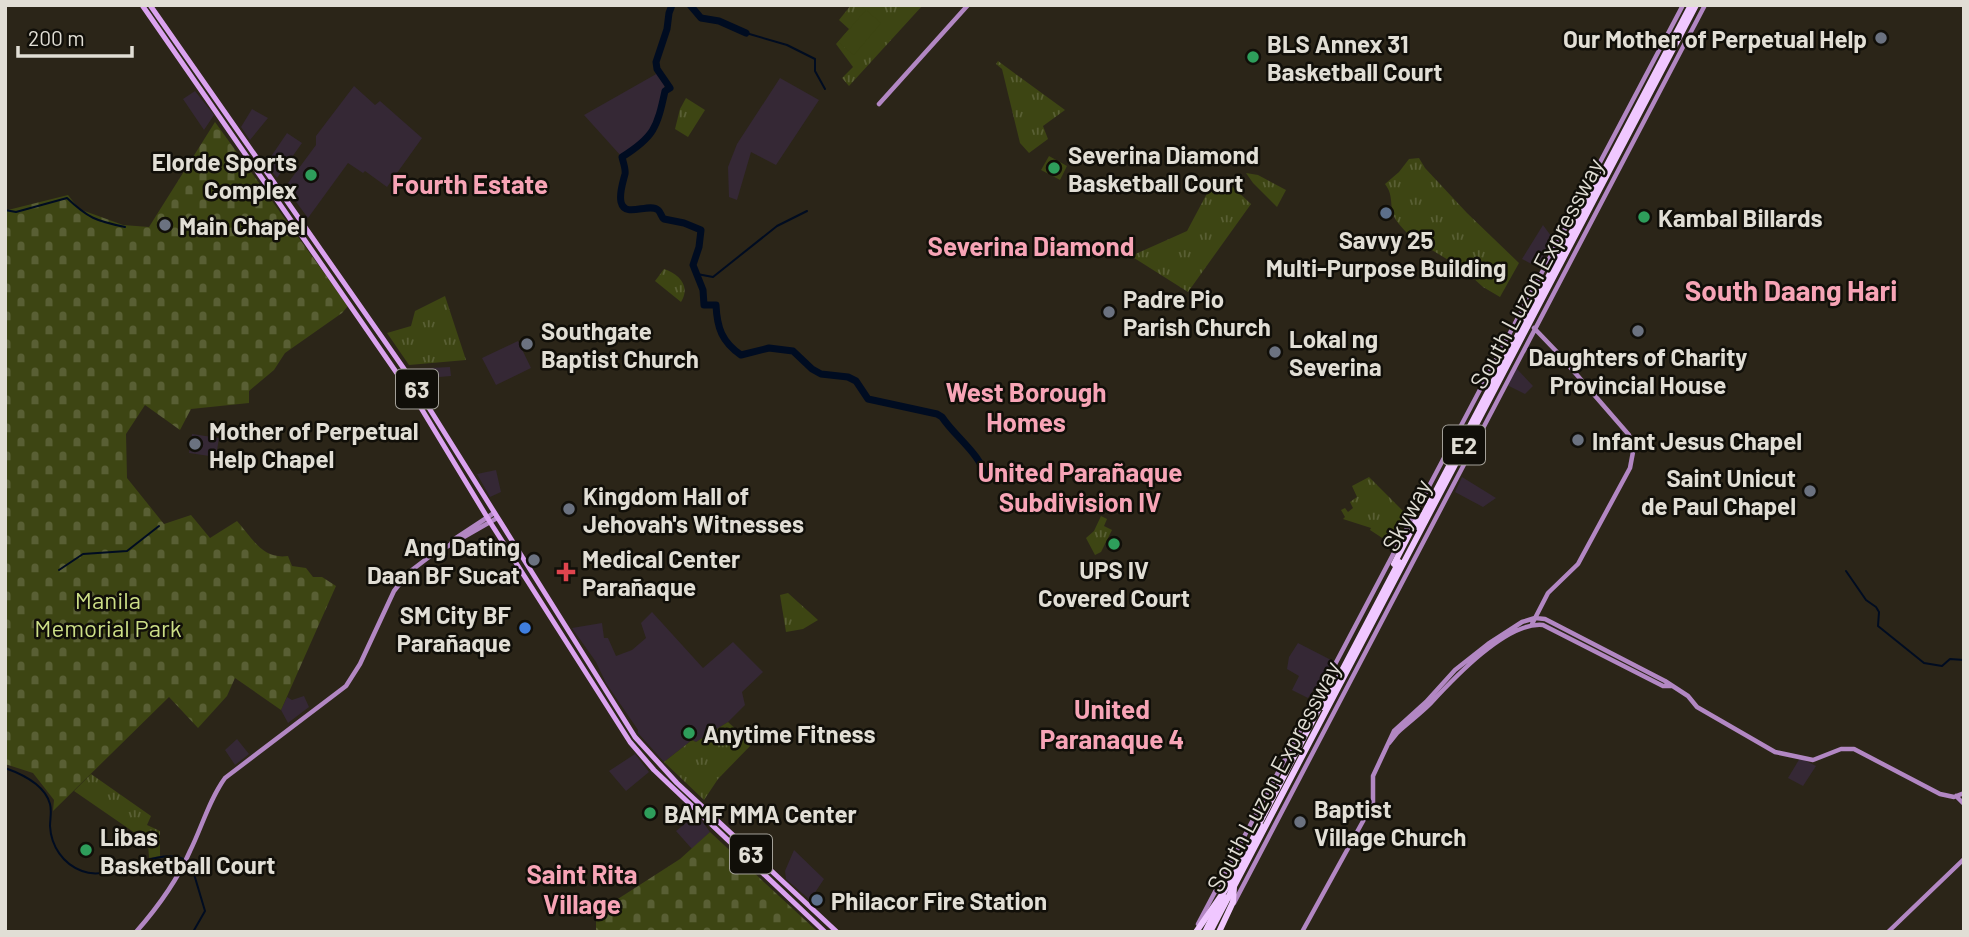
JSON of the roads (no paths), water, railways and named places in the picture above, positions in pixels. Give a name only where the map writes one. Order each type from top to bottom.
[{"type":"highway","name":"Skyway","points":[[1207,932],[1691,5]]},
{"type":"highway","name":"South Luzon Expressway","points":[[1207,932],[1691,5]]},
{"type":"highway","points":[[1195,932],[1232,884]]},
{"type":"highway","points":[[1218,932],[1233,902],[1232,884]]},
{"type":"main road","name":"63","points":[[142,5],[167,34],[396,356],[635,737],[765,871]]},
{"type":"main road","name":"63","points":[[150,5],[195,84],[390,360],[630,741],[654,770],[836,932]]},
{"type":"main road","name":"63","points":[[771,876],[825,932]]},
{"type":"street","points":[[879,104],[968,5]]},
{"type":"street","points":[[1195,932],[1691,5]]},
{"type":"street","points":[[1218,932],[1705,5]]},
{"type":"street","points":[[1532,624],[1542,601],[1555,584],[1578,564],[1630,468],[1633,452],[1626,432],[1534,328]]},
{"type":"street","points":[[136,932],[171,889],[213,797],[225,778],[346,686],[357,671],[400,581],[415,566],[455,544],[496,515]]},
{"type":"street","points":[[1302,932],[1373,803],[1373,776],[1394,731],[1465,662],[1522,622],[1535,618],[1545,619],[1672,686],[1688,696],[1697,707],[1775,752],[1813,760],[1841,749],[1860,750],[1938,793],[1956,796],[1964,793]]},
{"type":"street","points":[[1386,748],[1397,733],[1468,665],[1512,633],[1532,624],[1543,625],[1663,686],[1672,686]]},
{"type":"street","points":[[1956,796],[1964,804]]},
{"type":"street","points":[[1888,932],[1964,859]]},
{"type":"waterway","points":[[672,5],[656,62],[657,69],[670,88],[665,91],[656,123],[648,137],[622,157],[625,172],[620,195],[623,207],[632,210],[654,208],[664,219],[701,230],[693,265],[703,290],[704,305],[716,305],[722,334],[729,345],[741,355],[769,348],[793,351],[821,374],[848,377],[856,381],[868,399],[937,414],[973,453],[986,478]]},
{"type":"waterway","points":[[690,5],[701,18],[719,21],[746,33]]},
{"type":"waterway","points":[[746,33],[787,45],[815,59],[815,71],[825,89]]},
{"type":"waterway","points":[[5,210],[16,212],[67,198],[93,218],[125,227]]},
{"type":"waterway","points":[[697,274],[713,277],[777,226],[807,211]]},
{"type":"waterway","points":[[59,570],[83,554],[127,551],[159,526]]},
{"type":"waterway","points":[[1846,571],[1866,600],[1879,612],[1878,626],[1924,663],[1942,666],[1950,659],[1964,660]]},
{"type":"waterway","points":[[5,768],[25,777],[43,791],[51,807],[50,826],[53,840],[59,853],[75,868],[95,873],[109,872],[167,856],[180,858],[191,864],[205,911],[193,932]]},
{"type":"place","name":"Our Mother of Perpetual Help","points":[[1881,38]]},
{"type":"place","name":"BLS Annex 31 Basketball Court","points":[[1253,57]]},
{"type":"place","name":"Severina Diamond Basketball Court","points":[[1054,168]]},
{"type":"place","name":"Elorde Sports Complex","points":[[311,175]]},
{"type":"place","name":"Savvy 25 Multi-Purpose Building","points":[[1386,213]]},
{"type":"place","name":"Kambal Billards","points":[[1644,217]]},
{"type":"place","name":"Main Chapel","points":[[165,225]]},
{"type":"place","name":"Padre Pio Parish Church","points":[[1109,312]]},
{"type":"place","name":"Daughters of Charity Provincial House","points":[[1638,331]]},
{"type":"place","name":"Southgate Baptist Church","points":[[527,344]]},
{"type":"place","name":"Lokal ng Severina","points":[[1275,352]]},
{"type":"place","name":"Infant Jesus Chapel","points":[[1578,440]]},
{"type":"place","name":"Mother of Perpetual Help Chapel","points":[[195,444]]},
{"type":"place","name":"Saint Unicut de Paul Chapel","points":[[1810,491]]},
{"type":"place","name":"Kingdom Hall of Jehovah's Witnesses","points":[[569,509]]},
{"type":"place","name":"UPS IV Covered Court","points":[[1114,544]]},
{"type":"place","name":"Ang Dating Daan BF Sucat","points":[[534,560]]},
{"type":"place","name":"Medical Center Parañaque","points":[[566,572]]},
{"type":"place","name":"SM City BF Parañaque","points":[[525,628]]},
{"type":"place","name":"Anytime Fitness","points":[[689,733]]},
{"type":"place","name":"BAMF MMA Center","points":[[650,813]]},
{"type":"place","name":"Baptist Village Church","points":[[1300,822]]},
{"type":"place","name":"Libas Basketball Court","points":[[86,850]]},
{"type":"place","name":"Philacor Fire Station","points":[[817,900]]},
{"type":"district","name":"Fourth Estate","points":[[470,183]]},
{"type":"district","name":"Severina Diamond","points":[[1031,245]]},
{"type":"district","name":"South Daang Hari","points":[[1791,290]]},
{"type":"district","name":"West Borough Homes","points":[[1026,406]]},
{"type":"district","name":"United Parañaque Subdivision IV","points":[[1080,486]]},
{"type":"district","name":"United Paranaque 4","points":[[1112,723]]},
{"type":"district","name":"Saint Rita Village","points":[[582,888]]},
{"type":"park label","name":"Manila Memorial Park","points":[[108,613]]}]
